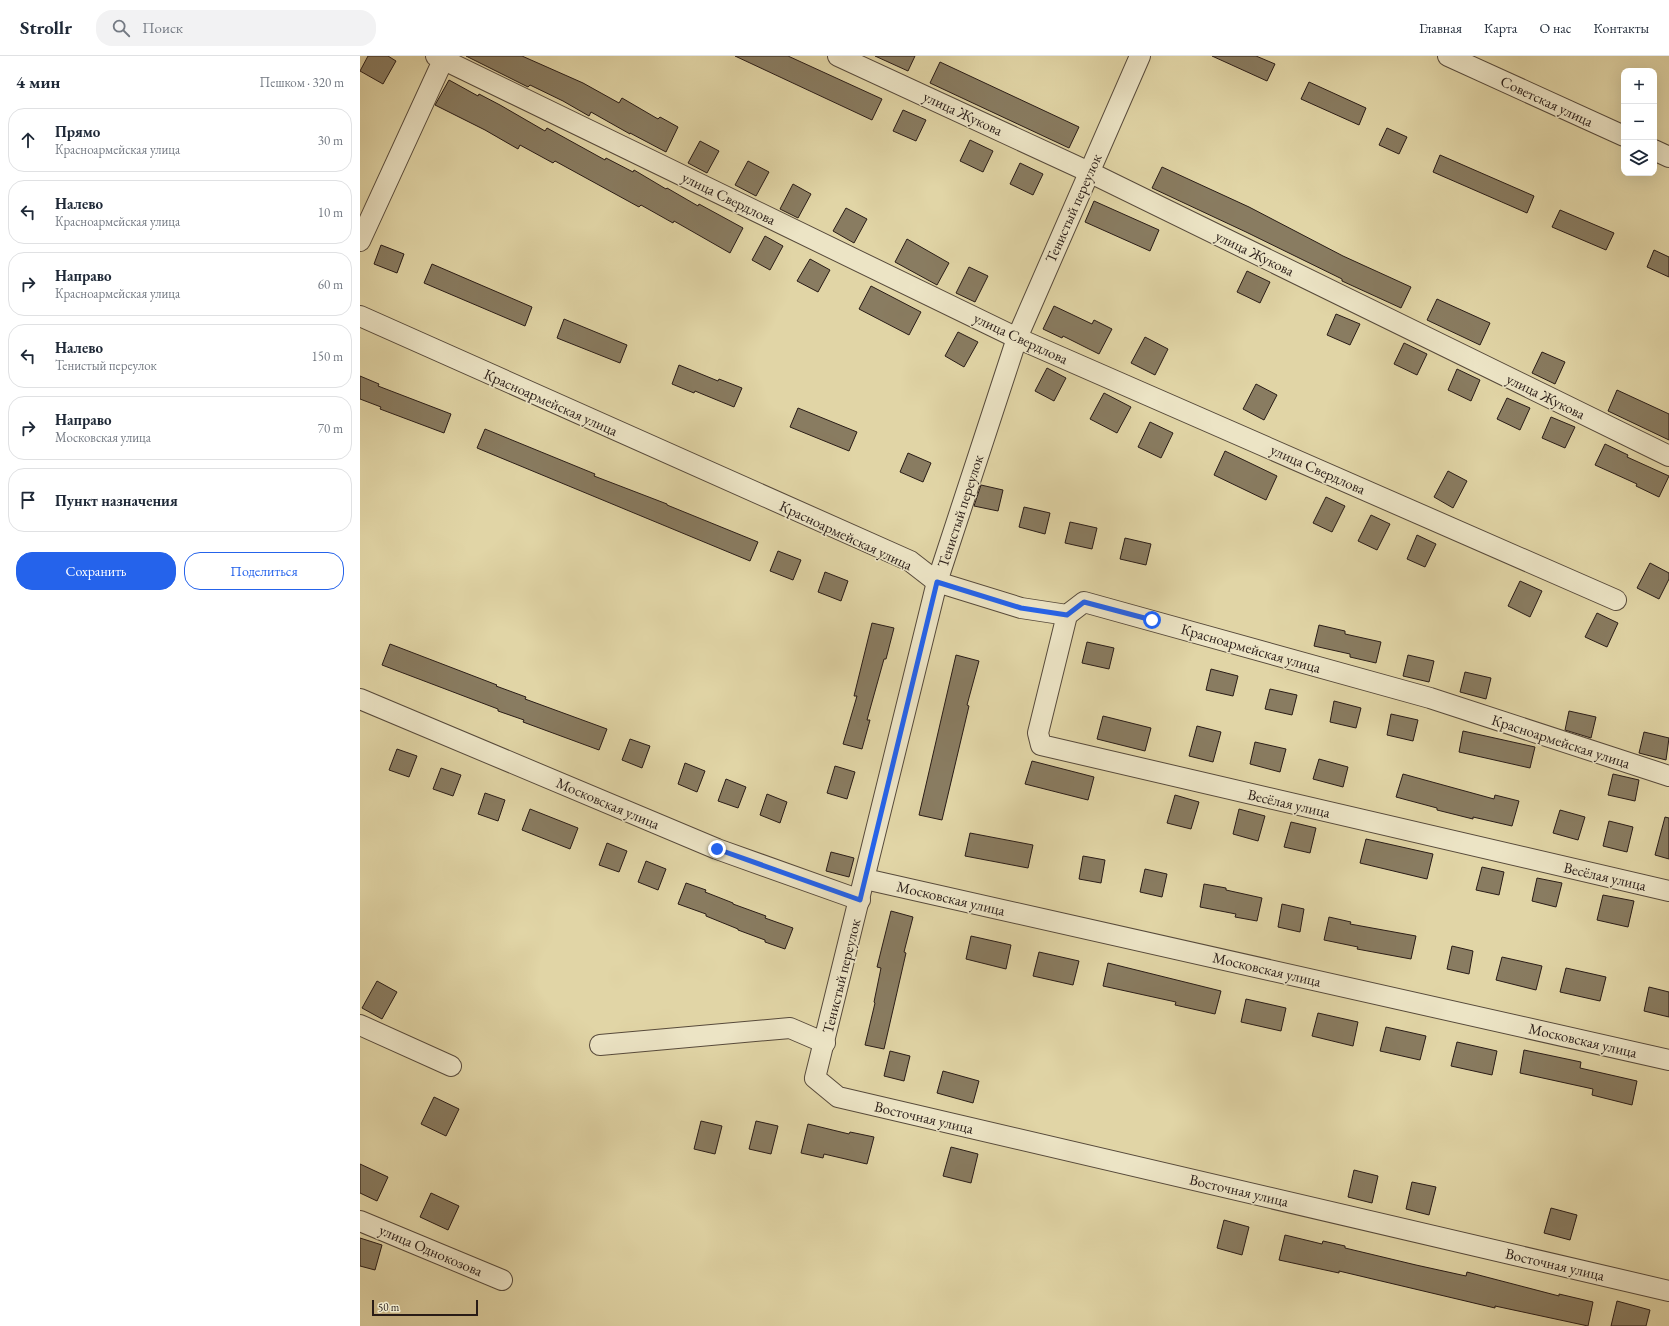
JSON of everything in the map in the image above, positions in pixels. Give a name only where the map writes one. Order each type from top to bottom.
[{"type":"street","name":"улица Жукова","points":[[838,56],[1089,172],[1669,456]]},
{"type":"street","name":"Тенистый переулок","points":[[815,1078],[825,1043],[937,582],[1017,338],[1140,56]]},
{"type":"street","name":"Советская улица","points":[[1448,56],[1621,135]]},
{"type":"street","points":[[360,241],[442,57]]},
{"type":"street","name":"улица Свердлова","points":[[442,57],[1017,338],[1616,600]]},
{"type":"street","points":[[1657,151],[1669,157]]},
{"type":"street","name":"Красноармейская улица","points":[[360,316],[910,562],[937,582],[1021,608],[1067,615],[1084,602],[1152,620],[1430,698],[1669,776]]},
{"type":"street","name":"Весёлая улица","points":[[1067,615],[1038,733],[1041,745],[1669,891]]},
{"type":"street","name":"Московская улица","points":[[360,699],[717,849],[860,900]]},
{"type":"street","name":"Московская улица","points":[[865,879],[1669,1060]]},
{"type":"street","points":[[360,1025],[451,1066]]},
{"type":"street","points":[[600,1045],[790,1028],[825,1043]]},
{"type":"street","name":"Восточная улица","points":[[815,1078],[838,1097],[1669,1290]]},
{"type":"street","name":"улица Однокозова","points":[[360,1221],[502,1280]]},
{"type":"building","points":[[368,56],[388,56],[396,61],[383,84],[360,71]]},
{"type":"building","points":[[466,56],[522,56],[583,83],[619,103],[622,98],[658,119],[660,117],[678,127],[666,152],[591,112],[589,116],[563,101],[530,85],[528,87]]},
{"type":"building","points":[[735,56],[788,56],[882,99],[872,120]]},
{"type":"building","points":[[875,56],[915,56],[908,71]]},
{"type":"building","points":[[1212,56],[1256,56],[1275,64],[1267,81]]},
{"type":"building","points":[[940,62],[1079,127],[1069,148],[930,83]]},
{"type":"building","points":[[449,80],[478,96],[479,94],[500,105],[545,131],[547,128],[605,160],[606,158],[633,172],[634,170],[666,189],[667,188],[698,206],[699,204],[743,228],[730,253],[674,221],[673,223],[641,205],[639,207],[555,161],[553,163],[520,145],[518,149],[485,130],[435,105]]},
{"type":"building","points":[[1309,82],[1366,108],[1359,125],[1301,99]]},
{"type":"building","points":[[903,110],[926,120],[916,141],[893,131]]},
{"type":"building","points":[[1387,128],[1407,137],[1399,154],[1379,145]]},
{"type":"building","points":[[970,140],[993,151],[983,172],[960,161]]},
{"type":"building","points":[[700,141],[719,151],[707,173],[688,163]]},
{"type":"building","points":[[1440,155],[1534,196],[1527,213],[1433,172]]},
{"type":"building","points":[[748,161],[769,172],[756,196],[735,185]]},
{"type":"building","points":[[1020,163],[1043,174],[1033,195],[1010,184]]},
{"type":"building","points":[[1162,167],[1249,207],[1343,256],[1411,287],[1401,308],[1342,281],[1342,279],[1246,232],[1152,188]]},
{"type":"building","points":[[793,184],[811,194],[798,218],[780,209]]},
{"type":"building","points":[[1094,201],[1159,230],[1150,251],[1085,222]]},
{"type":"building","points":[[846,208],[867,219],[854,243],[833,231]]},
{"type":"building","points":[[1560,210],[1614,233],[1606,250],[1552,227]]},
{"type":"building","points":[[765,236],[783,246],[770,270],[752,260]]},
{"type":"building","points":[[907,239],[949,263],[937,285],[895,262]]},
{"type":"building","points":[[381,245],[404,254],[397,273],[374,264]]},
{"type":"building","points":[[1654,250],[1669,257],[1669,277],[1647,267]]},
{"type":"building","points":[[810,259],[830,270],[818,292],[797,281]]},
{"type":"building","points":[[432,264],[532,307],[525,326],[424,283]]},
{"type":"building","points":[[969,267],[988,276],[975,302],[956,293]]},
{"type":"building","points":[[1247,271],[1270,282],[1260,303],[1237,292]]},
{"type":"building","points":[[871,286],[921,312],[909,335],[859,309]]},
{"type":"building","points":[[1437,299],[1490,323],[1480,345],[1427,320]]},
{"type":"building","points":[[1054,306],[1092,324],[1094,320],[1112,329],[1099,354],[1063,336],[1062,338],[1043,329]]},
{"type":"building","points":[[1336,314],[1360,324],[1350,345],[1327,335]]},
{"type":"building","points":[[564,319],[627,345],[620,363],[557,338]]},
{"type":"building","points":[[958,332],[978,342],[964,367],[945,356]]},
{"type":"building","points":[[1145,337],[1168,349],[1155,375],[1131,363]]},
{"type":"building","points":[[1404,343],[1427,354],[1417,375],[1394,364]]},
{"type":"building","points":[[1542,352],[1565,362],[1555,384],[1532,373]]},
{"type":"building","points":[[679,365],[718,381],[719,379],[742,388],[734,407],[695,391],[694,393],[672,384]]},
{"type":"building","points":[[1047,368],[1066,378],[1054,401],[1035,391]]},
{"type":"building","points":[[1457,369],[1480,380],[1471,401],[1448,390]]},
{"type":"building","points":[[360,376],[379,384],[378,386],[451,414],[444,433],[380,409],[381,407],[360,399]]},
{"type":"building","points":[[1256,384],[1277,395],[1264,420],[1243,409]]},
{"type":"building","points":[[1617,390],[1669,414],[1669,440],[1608,411]]},
{"type":"building","points":[[1104,393],[1131,407],[1117,433],[1090,419]]},
{"type":"building","points":[[1507,398],[1530,408],[1520,430],[1497,419]]},
{"type":"building","points":[[798,408],[857,432],[849,451],[790,427]]},
{"type":"building","points":[[1551,417],[1575,427],[1565,448],[1542,438]]},
{"type":"building","points":[[1150,422],[1173,433],[1161,458],[1138,447]]},
{"type":"building","points":[[485,429],[595,474],[594,476],[667,504],[758,542],[750,561],[477,448]]},
{"type":"building","points":[[1605,444],[1628,455],[1627,457],[1669,476],[1659,497],[1636,486],[1637,484],[1595,465]]},
{"type":"building","points":[[1225,451],[1277,476],[1266,500],[1214,475]]},
{"type":"building","points":[[908,453],[931,463],[923,482],[900,472]]},
{"type":"building","points":[[1448,471],[1467,481],[1453,508],[1434,497]]},
{"type":"building","points":[[981,485],[1003,490],[998,511],[974,506]]},
{"type":"building","points":[[1326,497],[1345,506],[1332,532],[1313,523]]},
{"type":"building","points":[[1024,507],[1050,513],[1045,534],[1019,527]]},
{"type":"building","points":[[1371,515],[1390,524],[1377,550],[1358,541]]},
{"type":"building","points":[[1070,522],[1097,528],[1092,549],[1065,543]]},
{"type":"building","points":[[1417,535],[1436,544],[1425,567],[1407,559]]},
{"type":"building","points":[[1125,538],[1151,544],[1146,565],[1120,559]]},
{"type":"building","points":[[778,551],[801,560],[793,580],[770,571]]},
{"type":"building","points":[[1650,563],[1669,573],[1669,579],[1659,599],[1637,588]]},
{"type":"building","points":[[825,572],[848,581],[841,601],[818,592]]},
{"type":"building","points":[[1520,581],[1542,591],[1530,617],[1508,606]]},
{"type":"building","points":[[1597,613],[1618,623],[1607,647],[1585,637]]},
{"type":"building","points":[[872,623],[894,628],[867,720],[870,720],[862,749],[843,744],[857,696],[854,696]]},
{"type":"building","points":[[1319,625],[1345,631],[1345,634],[1381,642],[1376,663],[1350,657],[1350,654],[1314,646]]},
{"type":"building","points":[[1087,642],[1114,648],[1109,669],[1082,663]]},
{"type":"building","points":[[390,644],[497,685],[496,686],[526,697],[525,699],[607,729],[599,750],[523,722],[524,720],[498,711],[498,709],[382,665]]},
{"type":"building","points":[[956,655],[979,661],[967,705],[969,706],[942,820],[919,815]]},
{"type":"building","points":[[1408,655],[1434,661],[1429,682],[1403,676]]},
{"type":"building","points":[[1211,669],[1238,676],[1233,696],[1206,690]]},
{"type":"building","points":[[1465,672],[1491,678],[1486,699],[1460,692]]},
{"type":"building","points":[[1270,689],[1297,695],[1292,715],[1265,709]]},
{"type":"building","points":[[1334,701],[1361,708],[1356,728],[1330,722]]},
{"type":"building","points":[[1569,711],[1596,717],[1591,738],[1565,730]]},
{"type":"building","points":[[1391,714],[1418,720],[1413,741],[1387,735]]},
{"type":"building","points":[[1103,716],[1151,728],[1145,751],[1097,739]]},
{"type":"building","points":[[1197,726],[1221,732],[1213,762],[1189,756]]},
{"type":"building","points":[[1463,731],[1535,747],[1530,768],[1459,752]]},
{"type":"building","points":[[1644,732],[1669,738],[1666,760],[1639,753]]},
{"type":"building","points":[[630,739],[650,746],[642,768],[622,760]]},
{"type":"building","points":[[1255,742],[1286,749],[1280,772],[1250,764]]},
{"type":"building","points":[[397,749],[417,756],[409,777],[389,770]]},
{"type":"building","points":[[1319,759],[1348,767],[1343,787],[1313,779]]},
{"type":"building","points":[[1032,761],[1094,777],[1088,800],[1025,784]]},
{"type":"building","points":[[685,763],[705,771],[697,792],[678,784]]},
{"type":"building","points":[[835,766],[855,772],[847,799],[827,793]]},
{"type":"building","points":[[441,768],[461,775],[453,796],[433,789]]},
{"type":"building","points":[[1403,774],[1494,799],[1495,795],[1519,801],[1512,826],[1473,817],[1473,819],[1437,810],[1437,808],[1396,797]]},
{"type":"building","points":[[1613,774],[1639,780],[1635,801],[1608,795]]},
{"type":"building","points":[[726,779],[746,787],[738,808],[718,801]]},
{"type":"building","points":[[485,793],[505,800],[498,821],[478,814]]},
{"type":"building","points":[[767,794],[787,802],[780,823],[760,815]]},
{"type":"building","points":[[1175,795],[1199,802],[1191,829],[1167,823]]},
{"type":"building","points":[[530,809],[578,828],[570,849],[522,830]]},
{"type":"building","points":[[1239,809],[1265,816],[1258,841],[1233,834]]},
{"type":"building","points":[[1560,810],[1585,817],[1578,840],[1553,833]]},
{"type":"building","points":[[1665,817],[1669,818],[1669,859],[1655,855]]},
{"type":"building","points":[[1609,821],[1633,827],[1627,852],[1603,846]]},
{"type":"building","points":[[1291,822],[1316,828],[1310,853],[1284,847]]},
{"type":"building","points":[[970,833],[1033,845],[1028,868],[965,856]]},
{"type":"building","points":[[1366,839],[1433,854],[1427,879],[1360,863]]},
{"type":"building","points":[[607,843],[627,851],[619,872],[599,865]]},
{"type":"building","points":[[831,852],[854,858],[849,877],[826,871]]},
{"type":"building","points":[[1083,856],[1105,860],[1101,883],[1079,879]]},
{"type":"building","points":[[646,861],[666,869],[658,890],[638,882]]},
{"type":"building","points":[[1482,867],[1504,872],[1499,895],[1476,890]]},
{"type":"building","points":[[1145,869],[1167,874],[1162,897],[1140,892]]},
{"type":"building","points":[[1537,878],[1562,883],[1556,907],[1532,901]]},
{"type":"building","points":[[686,883],[706,890],[705,892],[733,904],[766,916],[765,918],[793,928],[785,949],[765,942],[765,940],[706,916],[706,914],[678,904]]},
{"type":"building","points":[[1204,884],[1226,888],[1226,890],[1262,898],[1257,921],[1235,917],[1236,914],[1200,907]]},
{"type":"building","points":[[1603,895],[1634,901],[1628,927],[1597,920]]},
{"type":"building","points":[[1282,904],[1304,909],[1300,932],[1278,927]]},
{"type":"building","points":[[891,911],[913,917],[904,952],[906,953],[884,1049],[865,1045],[875,1003],[881,968],[877,967]]},
{"type":"building","points":[[1329,917],[1351,922],[1350,924],[1416,936],[1411,959],[1357,949],[1358,947],[1324,940]]},
{"type":"building","points":[[971,936],[1011,945],[1006,969],[966,959]]},
{"type":"building","points":[[1452,946],[1473,951],[1469,974],[1447,969]]},
{"type":"building","points":[[1039,952],[1079,961],[1073,985],[1033,976]]},
{"type":"building","points":[[1502,957],[1542,966],[1536,990],[1496,980]]},
{"type":"building","points":[[1108,963],[1221,991],[1215,1014],[1175,1005],[1176,1002],[1103,986]]},
{"type":"building","points":[[1566,968],[1606,977],[1600,1001],[1560,992]]},
{"type":"building","points":[[377,981],[397,992],[382,1019],[362,1008]]},
{"type":"building","points":[[1649,987],[1669,992],[1669,1017],[1644,1011]]},
{"type":"building","points":[[1246,999],[1286,1008],[1281,1031],[1241,1022]]},
{"type":"building","points":[[1318,1013],[1358,1022],[1353,1046],[1312,1036]]},
{"type":"building","points":[[1386,1027],[1426,1036],[1420,1060],[1380,1051]]},
{"type":"building","points":[[1457,1042],[1497,1051],[1492,1075],[1451,1066]]},
{"type":"building","points":[[1524,1050],[1581,1062],[1580,1068],[1637,1081],[1632,1105],[1592,1095],[1593,1089],[1520,1073]]},
{"type":"building","points":[[890,1051],[910,1056],[904,1081],[884,1076]]},
{"type":"building","points":[[943,1071],[979,1081],[973,1103],[937,1093]]},
{"type":"building","points":[[434,1097],[459,1109],[446,1136],[421,1124]]},
{"type":"building","points":[[701,1121],[722,1126],[715,1154],[694,1149]]},
{"type":"building","points":[[756,1121],[778,1126],[771,1154],[749,1149]]},
{"type":"building","points":[[808,1124],[849,1134],[850,1132],[874,1137],[867,1164],[824,1154],[823,1158],[801,1153]]},
{"type":"building","points":[[951,1147],[978,1154],[971,1183],[943,1176]]},
{"type":"building","points":[[360,1164],[388,1177],[377,1201],[360,1193]]},
{"type":"building","points":[[1354,1170],[1378,1176],[1372,1203],[1348,1197]]},
{"type":"building","points":[[1412,1182],[1436,1187],[1429,1215],[1406,1209]]},
{"type":"building","points":[[431,1193],[459,1206],[448,1230],[420,1217]]},
{"type":"building","points":[[1551,1208],[1577,1215],[1570,1240],[1544,1233]]},
{"type":"building","points":[[1224,1220],[1249,1227],[1242,1255],[1217,1248]]},
{"type":"building","points":[[1285,1235],[1322,1244],[1323,1241],[1345,1246],[1345,1248],[1466,1276],[1467,1272],[1559,1296],[1559,1294],[1593,1302],[1588,1326],[1495,1306],[1495,1308],[1339,1271],[1339,1273],[1279,1260]]},
{"type":"building","points":[[360,1238],[382,1245],[375,1270],[360,1266]]},
{"type":"building","points":[[1617,1301],[1650,1310],[1646,1326],[1611,1326]]},
{"type":"route","points":[[717,849],[860,900],[937,582],[1021,608],[1067,615],[1084,602],[1152,620]]}]
